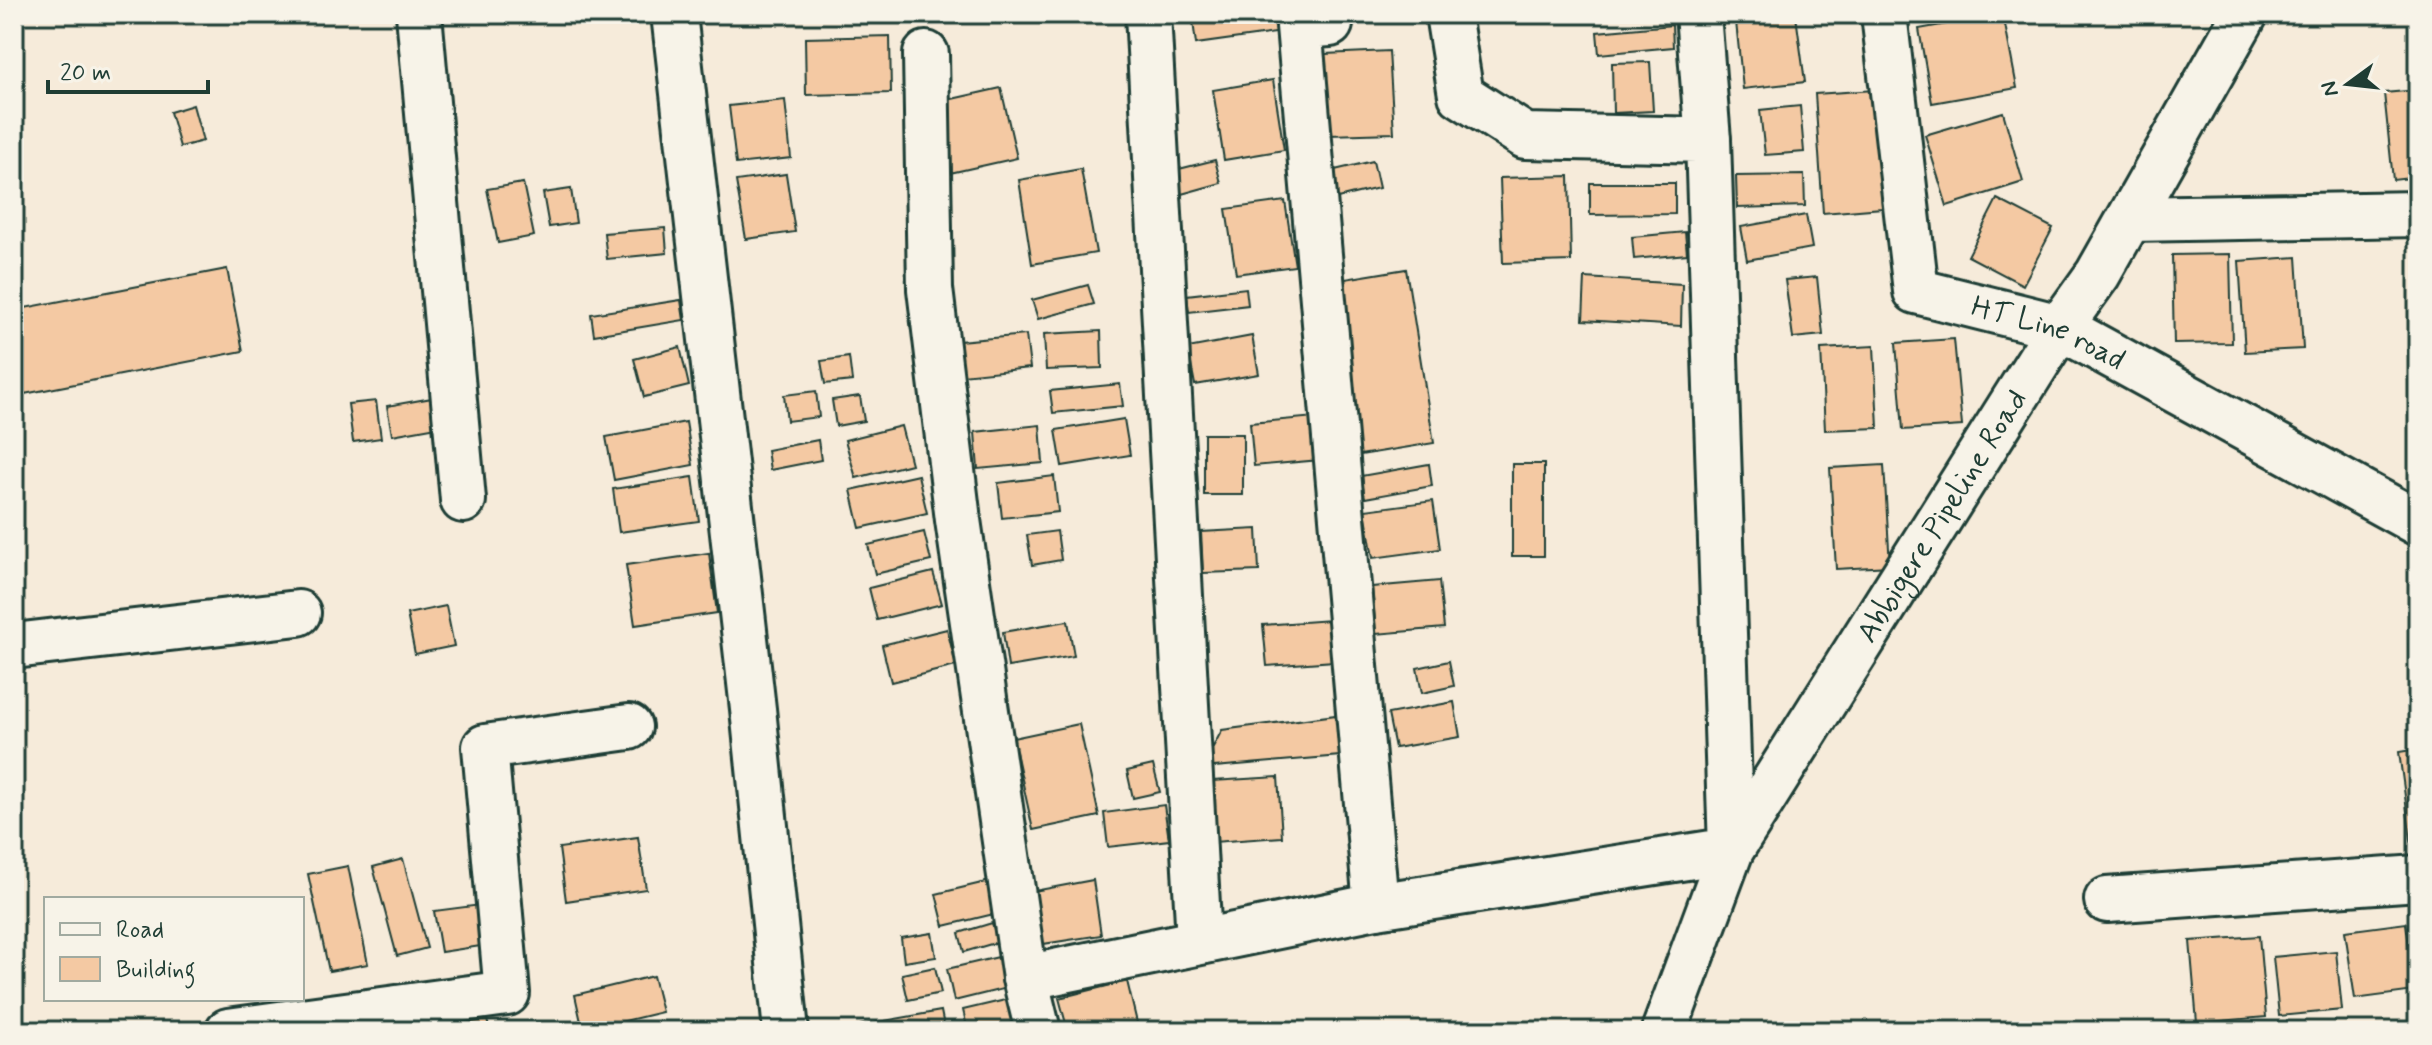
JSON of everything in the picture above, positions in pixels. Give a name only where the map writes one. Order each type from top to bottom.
[{"type":"street","points":[[419,14],[463,500]]},
{"type":"street","points":[[674,14],[753,709],[786,1031]]},
{"type":"street","points":[[1148,14],[1199,941]]},
{"type":"street","points":[[1448,14],[1461,95],[1525,136],[1708,140]]},
{"type":"street","points":[[1025,978],[1376,906],[1731,850],[1708,140],[1698,14]]},
{"type":"street","name":"HT Line road","points":[[1884,14],[1916,291],[2060,327],[2418,523]]},
{"type":"street","name":"Abbigere Pipeline Road","points":[[1664,1031],[1731,850],[2060,327],[2098,274],[2245,14]]},
{"type":"street","points":[[1330,24],[1299,26],[1376,906]]},
{"type":"street","points":[[926,54],[930,289],[958,520],[1025,978],[1038,1031]]},
{"type":"street","points":[[2130,219],[2418,214]]},
{"type":"street","points":[[14,646],[298,613]]},
{"type":"street","points":[[228,1031],[507,993],[485,747],[629,727]]},
{"type":"street","points":[[2107,900],[2418,878]]},
{"type":"building","points":[[567,14],[645,14],[568,23]]},
{"type":"building","points":[[1192,14],[1288,14],[1290,31],[1196,44]]},
{"type":"building","points":[[2003,14],[2017,88],[1932,103],[1919,29]]},
{"type":"building","points":[[1796,16],[1805,82],[1743,89],[1736,22]]},
{"type":"building","points":[[1672,25],[1673,47],[1599,54],[1597,32]]},
{"type":"building","points":[[890,36],[891,93],[806,95],[805,38]]},
{"type":"building","points":[[1389,51],[1394,133],[1329,135],[1325,54]]},
{"type":"building","points":[[1650,62],[1653,111],[1613,113],[1612,63]]},
{"type":"building","points":[[1273,80],[1284,150],[1224,160],[1213,90]]},
{"type":"building","points":[[1001,88],[1017,158],[950,173],[934,103]]},
{"type":"building","points":[[1875,90],[1882,208],[1823,213],[1815,94]]},
{"type":"building","points":[[2418,90],[2418,177],[2393,180],[2384,93]]},
{"type":"building","points":[[785,100],[791,158],[736,164],[729,106]]},
{"type":"building","points":[[193,105],[203,141],[180,147],[170,112]]},
{"type":"building","points":[[1800,106],[1804,152],[1765,155],[1760,110]]},
{"type":"building","points":[[2003,112],[2023,182],[1947,206],[1925,135]]},
{"type":"building","points":[[1215,160],[1221,183],[1178,195],[1171,171]]},
{"type":"building","points":[[1373,161],[1379,188],[1329,200],[1322,173]]},
{"type":"building","points":[[1081,169],[1096,253],[1032,264],[1019,180]]},
{"type":"building","points":[[786,174],[795,232],[746,239],[736,181]]},
{"type":"building","points":[[1804,175],[1805,206],[1737,208],[1736,176]]},
{"type":"building","points":[[1569,176],[1571,261],[1503,263],[1500,178]]},
{"type":"building","points":[[523,183],[534,236],[498,243],[487,189]]},
{"type":"building","points":[[1590,183],[1675,183],[1675,214],[1590,215]]},
{"type":"building","points":[[571,189],[576,223],[549,227],[543,193]]},
{"type":"building","points":[[1997,199],[2053,228],[2023,285],[1968,256]]},
{"type":"building","points":[[1285,201],[1295,266],[1236,274],[1226,209]]},
{"type":"building","points":[[1806,215],[1812,248],[1747,260],[1741,227]]},
{"type":"building","points":[[665,228],[667,253],[607,259],[604,233]]},
{"type":"building","points":[[1685,232],[1687,254],[1634,259],[1632,237]]},
{"type":"building","points":[[2230,254],[2232,343],[2174,344],[2172,255]]},
{"type":"building","points":[[2297,257],[2303,349],[2245,352],[2239,261]]},
{"type":"building","points":[[227,269],[243,351],[14,396],[14,310]]},
{"type":"building","points":[[1406,269],[1434,443],[1360,455],[1333,281]]},
{"type":"building","points":[[1817,277],[1823,335],[1793,338],[1785,280]]},
{"type":"building","points":[[1585,278],[1682,284],[1681,326],[1583,320]]},
{"type":"building","points":[[1088,285],[1094,304],[1038,319],[1032,300]]},
{"type":"building","points":[[1246,288],[1248,305],[1189,312],[1187,295]]},
{"type":"building","points":[[681,300],[684,320],[594,335],[591,314]]},
{"type":"building","points":[[1101,331],[1102,368],[1046,370],[1044,334]]},
{"type":"building","points":[[1026,335],[1030,368],[962,375],[959,341]]},
{"type":"building","points":[[1252,336],[1259,374],[1195,385],[1188,348]]},
{"type":"building","points":[[1954,339],[1962,426],[1903,430],[1896,343]]},
{"type":"building","points":[[1874,346],[1878,428],[1825,430],[1821,349]]},
{"type":"building","points":[[680,347],[689,386],[644,397],[634,359]]},
{"type":"building","points":[[849,357],[852,381],[825,384],[821,361]]},
{"type":"building","points":[[1120,384],[1123,406],[1053,413],[1050,391]]},
{"type":"building","points":[[816,391],[819,417],[787,421],[784,395]]},
{"type":"building","points":[[860,396],[864,421],[836,426],[832,400]]},
{"type":"building","points":[[432,398],[437,427],[392,435],[387,406]]},
{"type":"building","points":[[376,401],[381,438],[353,442],[348,404]]},
{"type":"building","points":[[1315,417],[1320,460],[1254,466],[1250,423]]},
{"type":"building","points":[[1124,419],[1130,455],[1062,466],[1056,430]]},
{"type":"building","points":[[686,422],[693,465],[614,480],[606,437]]},
{"type":"building","points":[[1040,425],[1043,463],[978,469],[975,432]]},
{"type":"building","points":[[901,426],[911,464],[856,478],[845,440]]},
{"type":"building","points":[[1204,434],[1243,434],[1243,495],[1204,495]]},
{"type":"building","points":[[818,440],[821,460],[770,470],[767,450]]},
{"type":"building","points":[[1429,464],[1432,486],[1365,498],[1361,476]]},
{"type":"building","points":[[1512,464],[1544,464],[1544,556],[1512,556]]},
{"type":"building","points":[[1884,465],[1890,566],[1836,569],[1830,468]]},
{"type":"building","points":[[918,475],[927,513],[860,528],[851,490]]},
{"type":"building","points":[[1054,476],[1058,512],[1002,518],[998,483]]},
{"type":"building","points":[[693,477],[699,521],[619,532],[613,489]]},
{"type":"building","points":[[1433,501],[1440,549],[1373,558],[1365,510]]},
{"type":"building","points":[[1257,529],[1259,571],[1203,573],[1201,532]]},
{"type":"building","points":[[1057,531],[1061,560],[1032,565],[1027,535]]},
{"type":"building","points":[[924,532],[931,561],[875,574],[868,545]]},
{"type":"building","points":[[709,553],[717,613],[635,625],[626,565]]},
{"type":"building","points":[[933,572],[942,604],[877,620],[869,588]]},
{"type":"building","points":[[1439,581],[1444,628],[1376,634],[1372,587]]},
{"type":"building","points":[[446,606],[454,646],[415,654],[407,614]]},
{"type":"building","points":[[1330,620],[1334,661],[1267,666],[1263,625]]},
{"type":"building","points":[[1068,621],[1074,656],[1008,667],[1003,632]]},
{"type":"building","points":[[947,629],[956,666],[891,682],[882,645]]},
{"type":"building","points":[[2418,643],[2418,716],[2409,644]]},
{"type":"building","points":[[1449,661],[1454,686],[1422,693],[1417,668]]},
{"type":"building","points":[[1454,702],[1460,737],[1395,748],[1388,714]]},
{"type":"building","points":[[1336,715],[1340,756],[1202,768],[1222,730]]},
{"type":"building","points":[[1079,724],[1099,816],[1033,830],[1013,738]]},
{"type":"building","points":[[2418,749],[2418,847],[2412,848],[2399,752]]},
{"type":"building","points":[[1153,765],[1160,792],[1133,798],[1127,771]]},
{"type":"building","points":[[1278,777],[1282,837],[1200,843],[1196,782]]},
{"type":"building","points":[[1164,805],[1169,840],[1108,847],[1104,813]]},
{"type":"building","points":[[638,837],[646,889],[566,901],[559,848]]},
{"type":"building","points":[[403,859],[427,948],[397,956],[373,867]]},
{"type":"building","points":[[348,866],[368,964],[329,971],[308,874]]},
{"type":"building","points":[[1093,880],[1101,935],[1043,944],[1034,891]]},
{"type":"building","points":[[990,881],[998,913],[944,926],[936,894]]},
{"type":"building","points":[[488,904],[494,944],[441,952],[434,911]]},
{"type":"building","points":[[992,923],[998,942],[964,952],[959,933]]},
{"type":"building","points":[[2406,923],[2415,991],[2355,999],[2345,931]]},
{"type":"building","points":[[932,933],[936,957],[904,962],[901,938]]},
{"type":"building","points":[[2259,936],[2266,1017],[2197,1023],[2190,941]]},
{"type":"building","points":[[2336,951],[2342,1010],[2279,1016],[2273,957]]},
{"type":"building","points":[[1007,955],[1015,986],[954,1001],[947,969]]},
{"type":"building","points":[[935,967],[941,993],[908,1000],[902,974]]},
{"type":"building","points":[[653,976],[662,1012],[583,1031],[575,995]]},
{"type":"building","points":[[1127,981],[1139,1031],[1068,1031],[1059,998]]},
{"type":"building","points":[[1014,998],[1020,1023],[985,1031],[968,1031],[963,1010]]},
{"type":"building","points":[[941,1011],[945,1031],[862,1031],[861,1025]]},
{"type":"building","points":[[486,1016],[490,1031],[433,1031],[433,1030]]}]
